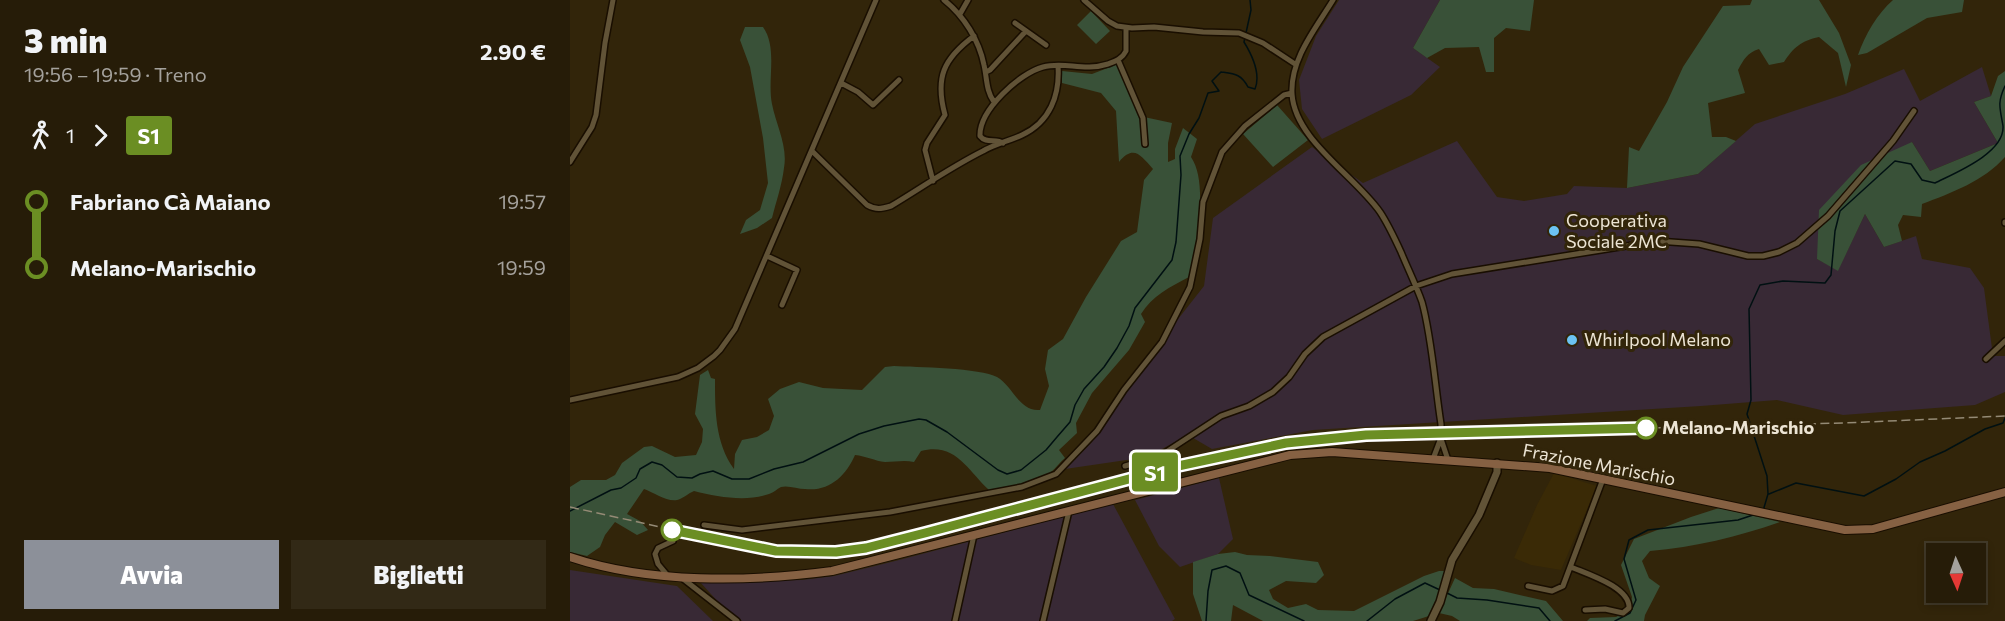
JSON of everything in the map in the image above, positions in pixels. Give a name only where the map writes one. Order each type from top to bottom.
[{"type":"main road","name":"Frazione Marischio","points":[[680,577],[800,575],[832,571],[1241,467],[1310,452],[1550,468],[1845,530],[1873,529],[2005,492]]},
{"type":"main road","points":[[572,560],[627,572],[680,577]]},
{"type":"street","points":[[570,162],[592,127],[596,115],[613,0]]},
{"type":"street","points":[[570,400],[678,377],[698,368],[720,350],[735,329],[876,0]]},
{"type":"street","points":[[944,0],[960,14],[974,36],[982,55],[988,90],[994,102]]},
{"type":"street","points":[[960,14],[968,0]]},
{"type":"street","points":[[1084,0],[1108,21],[1126,28],[1154,27],[1189,32],[1239,33],[1250,36],[1295,64]]},
{"type":"street","points":[[1333,0],[1295,64],[1292,93],[1296,115],[1308,136],[1347,173],[1380,212],[1416,286],[1425,315],[1441,424],[1441,438],[1448,460]]},
{"type":"street","points":[[1015,23],[1046,45]]},
{"type":"street","points":[[1003,143],[986,140],[980,136],[980,131],[994,102],[1013,85],[1040,68],[1058,66],[1096,68],[1118,60],[1126,51],[1126,28]]},
{"type":"street","points":[[986,72],[1026,31]]},
{"type":"street","points":[[933,181],[925,150],[945,115],[940,82],[945,66],[953,54],[974,36]]},
{"type":"street","points":[[1118,60],[1143,118],[1145,144]]},
{"type":"street","points":[[812,151],[860,199],[874,208],[882,209],[891,206],[984,150],[1025,134],[1044,118],[1056,96],[1059,83],[1058,66]]},
{"type":"street","points":[[841,83],[858,92],[873,105],[899,80]]},
{"type":"street","points":[[704,525],[742,530],[890,512],[1022,487],[1056,474],[1097,431],[1124,390],[1162,342],[1190,287],[1200,239],[1203,202],[1222,152],[1245,126],[1284,95],[1292,93]]},
{"type":"street","points":[[1125,466],[1160,456],[1221,416],[1249,406],[1273,392],[1289,377],[1305,354],[1323,337],[1416,286],[1452,274],[1657,241],[1699,244],[1748,256],[1763,256],[1779,252],[1797,243],[1828,216],[1893,141],[1914,111]]},
{"type":"street","points":[[766,256],[797,270],[782,305]]},
{"type":"street","points":[[1986,359],[2005,341]]},
{"type":"street","points":[[1433,459],[1441,438]]},
{"type":"street","points":[[1431,621],[1440,602],[1452,560],[1479,515],[1497,472],[1497,463]]},
{"type":"street","points":[[1528,586],[1552,591],[1563,586],[1603,479]]},
{"type":"street","points":[[1043,621],[1069,511]]},
{"type":"street","points":[[955,621],[974,535]]},
{"type":"street","points":[[670,577],[661,568],[655,554],[658,548],[674,541]]},
{"type":"street","points":[[1571,567],[1612,585],[1630,604],[1623,613],[1605,609],[1585,610]]},
{"type":"street","points":[[680,577],[737,621]]},
{"type":"shaded area","points":[[1339,0],[1440,0],[1413,48],[1440,67],[1411,95],[1322,139],[1302,109],[1299,80],[1316,36]]},
{"type":"shaded area","points":[[1982,67],[1991,96],[1974,102],[1998,143],[1930,171],[1912,142],[1817,259],[1838,270],[1865,214],[1884,247],[1916,236],[1922,259],[1970,268],[1984,288],[1993,356],[2005,356],[2005,392],[1975,405],[1843,415],[1777,400],[1313,430],[1212,449],[1188,435],[1147,457],[1065,469],[1091,443],[1153,351],[1204,286],[1213,218],[1312,147],[1363,183],[1457,141],[1497,197],[1524,201],[1567,194],[1574,186],[1627,188],[1698,174],[1755,124],[1845,94],[1904,69],[1920,101]]},
{"type":"shaded area","points":[[1554,473],[1597,486],[1561,570],[1531,565],[1514,558]]},
{"type":"shaded area","points":[[1219,478],[1233,539],[1218,554],[1180,567],[1159,546],[1135,500]]},
{"type":"shaded area","points":[[1113,504],[1175,619],[1172,621],[742,621],[720,604],[700,582],[802,580],[834,576]]},
{"type":"shaded area","points":[[570,570],[677,586],[713,621],[570,621]]},
{"type":"green space","points":[[1440,0],[1534,0],[1530,31],[1506,28],[1494,38],[1494,72],[1486,72],[1479,47],[1445,48],[1427,58],[1413,48]]},
{"type":"green space","points":[[1752,0],[1819,0],[1839,33],[1851,65],[1846,87],[1838,53],[1819,37],[1798,45],[1784,62],[1769,65],[1759,49],[1752,52],[1738,70],[1745,93],[1708,103],[1712,137],[1726,137],[1736,141],[1698,174],[1627,188],[1629,147],[1639,151],[1667,102],[1683,67],[1723,6],[1750,5]]},
{"type":"green space","points":[[1893,0],[1964,0],[1962,12],[1927,18],[1867,53],[1858,55],[1872,25]]},
{"type":"green space","points":[[1091,11],[1110,31],[1096,44],[1077,25]]},
{"type":"green space","points":[[745,27],[763,27],[767,35],[771,54],[772,104],[785,160],[772,218],[757,228],[740,234],[746,220],[760,210],[768,183],[763,138],[750,67],[740,40]]},
{"type":"green space","points":[[1118,64],[1144,117],[1172,123],[1168,143],[1168,162],[1175,159],[1175,149],[1183,128],[1197,139],[1191,157],[1196,168],[1200,198],[1195,249],[1189,277],[1162,292],[1141,314],[1145,322],[1129,350],[1092,393],[1076,423],[1077,433],[1059,450],[1065,458],[1053,470],[1045,477],[1030,483],[1013,488],[989,490],[952,454],[933,449],[921,451],[914,462],[885,462],[855,455],[842,476],[822,488],[781,487],[769,494],[751,498],[722,497],[694,491],[673,500],[644,489],[627,514],[640,521],[648,530],[637,535],[615,522],[605,535],[600,547],[587,556],[570,552],[570,487],[581,480],[606,480],[615,475],[622,463],[644,447],[652,446],[675,457],[696,455],[702,442],[703,429],[695,414],[700,375],[708,370],[711,378],[715,379],[717,426],[723,448],[734,469],[735,454],[742,440],[757,437],[769,430],[774,416],[768,399],[780,389],[799,382],[823,388],[862,390],[885,367],[963,370],[997,377],[1021,403],[1033,410],[1040,410],[1049,386],[1045,369],[1048,350],[1063,339],[1121,241],[1137,232],[1144,180],[1153,169],[1141,156],[1133,153],[1119,162],[1116,111],[1101,93],[1062,83],[1062,71],[1092,74]]},
{"type":"green space","points":[[2005,71],[2005,157],[1997,165],[1977,180],[1922,204],[1921,217],[1903,215],[1898,225],[1902,241],[1884,247],[1865,214],[1838,271],[1817,259],[1819,210],[1861,165],[1912,142],[1930,171],[1998,143],[1974,102],[1991,96],[1998,76]]},
{"type":"green space","points":[[1277,105],[1308,140],[1273,167],[1243,134]]},
{"type":"green space","points":[[1719,508],[1780,522],[1716,541],[1650,551],[1642,561],[1649,578],[1660,586],[1644,621],[1587,621],[1590,618],[1616,617],[1630,610],[1632,597],[1621,565],[1634,539]]},
{"type":"green space","points":[[1235,552],[1318,562],[1324,575],[1316,583],[1286,581],[1269,590],[1273,599],[1288,608],[1306,604],[1318,610],[1354,611],[1424,576],[1446,571],[1436,603],[1429,616],[1413,621],[1263,621],[1233,605],[1231,621],[1202,621],[1193,594],[1193,562],[1218,554]]},
{"type":"green space","points":[[1455,578],[1473,588],[1494,589],[1546,601],[1563,621],[1460,621],[1452,616],[1439,613]]},
{"type":"waterway","points":[[570,511],[611,490],[621,488],[636,478],[640,469],[652,462],[662,465],[677,477],[692,478],[713,471],[732,479],[749,479],[774,469],[803,462],[859,434],[919,419],[926,420],[947,432],[998,470],[1007,474],[1021,470],[1046,450],[1070,422],[1075,405],[1084,389],[1117,348],[1129,326],[1135,308],[1172,260],[1176,242],[1181,175],[1180,156],[1199,118],[1208,93],[1219,91],[1212,81],[1221,72],[1237,75],[1248,87],[1255,89],[1257,83],[1253,59],[1244,42],[1251,10],[1250,0]]},
{"type":"waterway","points":[[1763,511],[1768,494],[1767,476],[1747,414],[1751,400],[1749,309],[1760,285],[1783,281],[1825,283],[1831,275],[1835,231],[1840,211],[1895,161],[1911,164],[1922,180],[1935,183],[1966,168],[1988,153],[2001,136],[2003,126],[2000,101],[2005,86]]},
{"type":"waterway","points":[[1769,494],[1796,483],[1864,496],[1896,479],[1920,462],[1985,429],[2003,423],[2005,418]]},
{"type":"waterway","points":[[1615,621],[1630,613],[1636,600],[1624,559],[1629,540],[1648,530],[1738,520],[1756,514]]},
{"type":"waterway","points":[[1206,621],[1212,570],[1226,566],[1240,573],[1249,595],[1304,621]]},
{"type":"waterway","points":[[1367,621],[1395,599],[1425,583],[1440,590]]},
{"type":"waterway","points":[[1445,592],[1457,598],[1539,608],[1550,621]]},
{"type":"railway","points":[[570,507],[751,547],[795,553],[834,552],[906,539],[1177,466],[1305,440],[1366,435],[1843,423],[2005,416]]},
{"type":"train","name":"S1","points":[[672,530],[776,551],[836,552],[866,548],[1178,466],[1286,443],[1366,435],[1646,428]]},
{"type":"place","name":"Cooperativa Sociale 2MC","points":[[1554,231]]},
{"type":"place","name":"Whirlpool Melano","points":[[1572,340]]},
{"type":"place","name":"Melano-Marischio","points":[[1646,428]]}]
